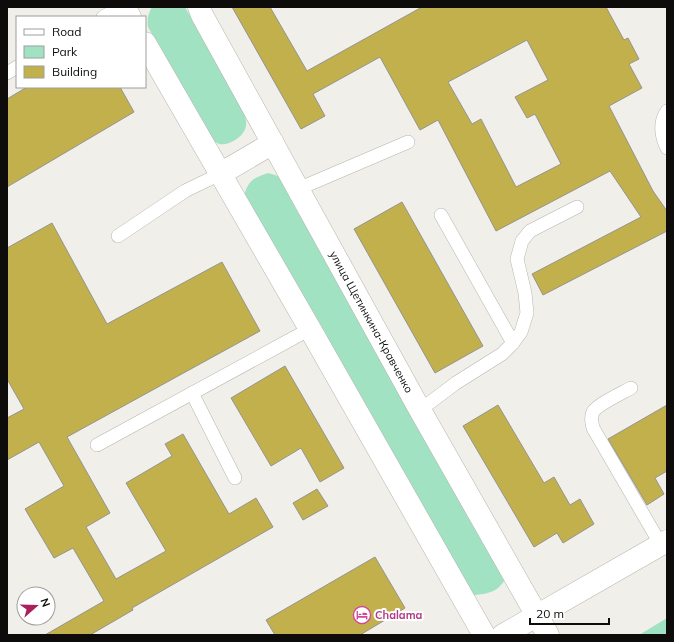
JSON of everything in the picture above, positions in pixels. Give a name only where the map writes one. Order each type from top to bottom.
[{"type":"street","points":[[124,7],[129,16]]},
{"type":"street","name":"улица Щетинкина-Кравченко","points":[[199,7],[202,16],[420,410],[548,635]]},
{"type":"street","points":[[146,45],[310,328],[484,635]]},
{"type":"street","points":[[220,174],[273,143]]},
{"type":"street","points":[[503,635],[664,543]]},
{"type":"lane","points":[[105,16],[121,7]]},
{"type":"lane","points":[[7,73],[16,68]]},
{"type":"lane","points":[[667,111],[663,117],[662,129],[667,148]]},
{"type":"lane","points":[[298,189],[408,142]]},
{"type":"lane","points":[[118,236],[185,191],[220,174]]},
{"type":"lane","points":[[420,410],[502,354],[513,343],[521,332],[528,313],[517,259],[522,241],[530,231],[577,207]]},
{"type":"lane","points":[[440,215],[513,343]]},
{"type":"lane","points":[[97,446],[310,328]]},
{"type":"lane","points":[[631,388],[601,404],[594,411],[591,420],[593,428],[664,543]]},
{"type":"lane","points":[[192,393],[235,478]]},
{"type":"green space","points":[[152,7],[185,7],[244,113],[246,120],[245,130],[236,140],[227,144],[219,144],[213,141],[148,27],[148,17]]},
{"type":"green space","points":[[268,173],[282,178],[507,577],[498,588],[492,592],[471,595],[244,196],[249,183]]},
{"type":"green space","points":[[667,618],[667,635],[639,635]]},
{"type":"building","points":[[232,7],[270,7],[307,71],[422,7],[606,7],[624,40],[628,38],[639,59],[629,64],[642,88],[609,106],[653,191],[667,211],[667,231],[543,295],[532,274],[641,217],[610,171],[496,231],[438,120],[420,130],[380,57],[313,94],[325,116],[301,129]],"holes":[[[527,40],[548,80],[515,97],[527,118],[535,114],[561,164],[516,187],[481,119],[472,124],[448,82]]]},
{"type":"building","points":[[25,88],[121,88],[134,112],[7,187],[7,99]]},
{"type":"building","points":[[402,202],[483,346],[435,373],[354,229]]},
{"type":"building","points":[[52,223],[107,324],[222,262],[260,331],[67,437],[110,513],[86,527],[116,579],[166,551],[126,483],[172,456],[165,444],[183,434],[229,514],[256,498],[273,527],[132,608],[133,610],[90,635],[45,635],[104,601],[73,548],[54,558],[25,509],[64,486],[39,442],[7,460],[7,418],[24,409],[7,379],[7,248]]},
{"type":"building","points":[[285,366],[344,468],[320,482],[301,448],[271,466],[231,398]]},
{"type":"building","points":[[498,405],[544,483],[554,477],[570,505],[580,499],[594,524],[563,543],[557,533],[534,547],[463,426]]},
{"type":"building","points":[[667,405],[667,471],[655,478],[664,494],[647,505],[608,439]]},
{"type":"building","points":[[317,489],[328,506],[303,520],[293,503]]},
{"type":"building","points":[[375,557],[405,608],[360,635],[275,635],[266,620]]},
{"type":"place","name":"Chalama","points":[[362,615]]}]
